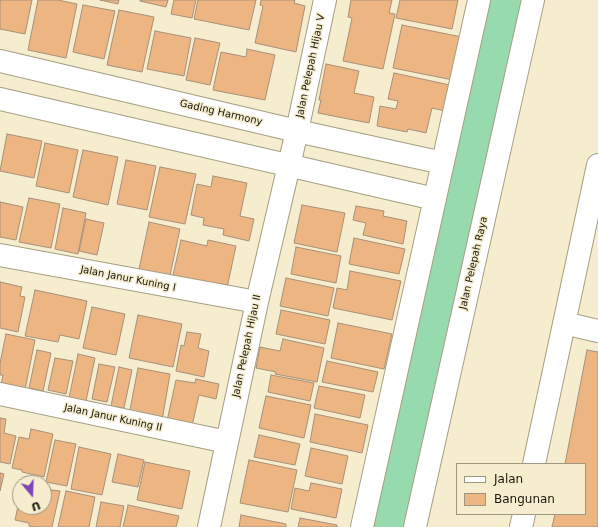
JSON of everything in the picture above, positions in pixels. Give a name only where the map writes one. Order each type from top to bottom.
[{"type":"street","name":"Jalan Pelepah Hijau V","points":[[288,165],[325,0]]},
{"type":"street","points":[[362,527],[479,0]]},
{"type":"street","name":"Jalan Pelepah Raya","points":[[415,527],[533,0]]},
{"type":"street","name":"Gading Harmony","points":[[0,61],[296,131],[443,163]]},
{"type":"street","points":[[0,99],[435,199]]},
{"type":"street","name":"Jalan Pelepah Hijau II","points":[[209,527],[226,442],[288,165]]},
{"type":"street","points":[[534,463],[598,165]]},
{"type":"street","name":"Jalan Janur Kuning I","points":[[0,254],[257,302]]},
{"type":"street","points":[[564,324],[598,330]]},
{"type":"street","name":"Jalan Janur Kuning II","points":[[0,394],[226,442]]},
{"type":"street","points":[[521,527],[524,515]]},
{"type":"building","points":[[0,0],[32,0],[25,34],[0,29]]},
{"type":"building","points":[[38,0],[58,0],[77,4],[66,58],[28,50]]},
{"type":"building","points":[[100,0],[119,0],[118,4]]},
{"type":"building","points":[[140,0],[168,0],[166,7]]},
{"type":"building","points":[[174,0],[196,0],[192,18],[171,14]]},
{"type":"building","points":[[198,0],[256,0],[249,30],[194,19]]},
{"type":"building","points":[[261,0],[295,0],[294,3],[305,6],[296,52],[255,43],[263,6],[260,5]]},
{"type":"building","points":[[351,0],[392,0],[389,13],[395,14],[383,69],[343,61],[352,18],[348,17]]},
{"type":"building","points":[[400,0],[458,0],[452,29],[396,18]]},
{"type":"building","points":[[83,5],[115,11],[104,59],[73,52]]},
{"type":"building","points":[[119,10],[154,17],[142,72],[107,65]]},
{"type":"building","points":[[402,25],[462,37],[453,80],[393,68]]},
{"type":"building","points":[[155,31],[191,38],[184,76],[147,69]]},
{"type":"building","points":[[195,38],[220,43],[210,85],[186,80]]},
{"type":"building","points":[[247,49],[275,55],[265,100],[213,90],[221,52],[246,57]]},
{"type":"building","points":[[326,64],[359,71],[354,93],[374,97],[369,123],[318,113]]},
{"type":"building","points":[[394,73],[450,85],[445,111],[432,108],[426,133],[408,129],[407,132],[377,126],[380,106],[396,109],[398,101],[388,99]]},
{"type":"building","points":[[7,134],[42,141],[34,178],[0,171]]},
{"type":"building","points":[[45,143],[78,150],[69,193],[36,186]]},
{"type":"building","points":[[83,150],[118,157],[108,205],[73,197]]},
{"type":"building","points":[[126,160],[156,166],[147,210],[117,204]]},
{"type":"building","points":[[160,167],[196,174],[185,224],[149,217]]},
{"type":"building","points":[[213,176],[247,183],[240,216],[254,219],[249,241],[223,235],[224,229],[203,225],[204,218],[191,215],[197,184],[211,187]]},
{"type":"building","points":[[29,198],[60,204],[51,248],[19,242]]},
{"type":"building","points":[[0,202],[23,207],[16,240],[0,237]]},
{"type":"building","points":[[302,205],[345,213],[337,252],[294,243]]},
{"type":"building","points":[[356,206],[384,211],[383,216],[407,221],[403,244],[363,235],[366,223],[353,220]]},
{"type":"building","points":[[63,208],[86,213],[78,254],[55,249]]},
{"type":"building","points":[[86,219],[104,223],[97,255],[79,251]]},
{"type":"building","points":[[149,222],[180,229],[169,280],[138,274]]},
{"type":"building","points":[[354,238],[405,249],[399,274],[349,264]]},
{"type":"building","points":[[181,240],[207,246],[208,240],[236,246],[227,288],[173,275]]},
{"type":"building","points":[[296,247],[341,256],[336,283],[291,274]]},
{"type":"building","points":[[350,271],[401,281],[392,320],[333,308],[337,288],[347,290]]},
{"type":"building","points":[[286,278],[334,288],[328,316],[280,306]]},
{"type":"building","points":[[0,282],[22,287],[20,296],[25,297],[18,332],[0,328]]},
{"type":"building","points":[[35,290],[87,301],[79,339],[60,335],[58,342],[25,336]]},
{"type":"building","points":[[92,307],[125,314],[116,355],[83,348]]},
{"type":"building","points":[[281,310],[330,320],[325,344],[276,334]]},
{"type":"building","points":[[138,315],[182,324],[173,367],[129,358]]},
{"type":"building","points":[[338,323],[392,334],[384,369],[331,358]]},
{"type":"building","points":[[187,332],[201,334],[198,348],[209,351],[204,377],[176,371],[181,345],[184,346]]},
{"type":"building","points":[[6,334],[35,340],[24,395],[0,390],[3,375],[0,375],[0,363]]},
{"type":"building","points":[[283,339],[324,348],[317,382],[275,374],[276,372],[256,368],[260,347],[280,351]]},
{"type":"building","points":[[37,350],[51,353],[43,391],[29,388]]},
{"type":"building","points":[[587,350],[598,352],[598,527],[552,527],[555,515],[586,515],[586,463],[565,463]]},
{"type":"building","points":[[78,354],[95,358],[86,401],[69,398]]},
{"type":"building","points":[[55,358],[73,361],[66,394],[48,390]]},
{"type":"building","points":[[327,361],[378,372],[373,392],[322,382]]},
{"type":"building","points":[[99,364],[115,367],[107,402],[92,399]]},
{"type":"building","points":[[119,367],[132,370],[124,408],[111,406]]},
{"type":"building","points":[[138,368],[170,374],[162,421],[129,415]]},
{"type":"building","points":[[271,375],[314,383],[310,401],[268,392]]},
{"type":"building","points":[[196,379],[219,384],[216,399],[199,395],[192,426],[167,421],[176,380],[195,383]]},
{"type":"building","points":[[319,386],[365,395],[360,418],[314,408]]},
{"type":"building","points":[[266,396],[311,405],[304,438],[259,428]]},
{"type":"building","points":[[315,414],[368,425],[362,453],[310,442]]},
{"type":"building","points":[[0,418],[6,419],[4,433],[16,436],[10,464],[0,462]]},
{"type":"building","points":[[31,429],[53,434],[44,475],[35,475],[12,468],[19,437],[29,439]]},
{"type":"building","points":[[259,435],[300,444],[295,465],[254,457]]},
{"type":"building","points":[[55,440],[76,444],[67,486],[52,483],[52,475],[48,475]]},
{"type":"building","points":[[79,447],[111,454],[102,495],[71,489]]},
{"type":"building","points":[[311,448],[348,456],[342,484],[305,476]]},
{"type":"building","points":[[118,454],[144,460],[138,487],[112,482]]},
{"type":"building","points":[[249,460],[297,470],[288,512],[240,503]]},
{"type":"building","points":[[145,462],[190,471],[182,509],[137,500]]},
{"type":"building","points":[[0,473],[4,474],[0,491]]},
{"type":"building","points":[[311,483],[342,489],[336,518],[291,509],[295,488],[309,491]]},
{"type":"building","points":[[52,490],[60,491],[52,527],[29,526],[29,523],[15,520],[16,515],[52,515]]},
{"type":"building","points":[[66,491],[95,497],[89,527],[58,527]]},
{"type":"building","points":[[101,502],[124,506],[120,527],[96,527]]},
{"type":"building","points":[[128,505],[179,516],[176,527],[123,527]]},
{"type":"building","points":[[241,515],[286,524],[286,527],[239,527]]},
{"type":"building","points":[[300,518],[337,525],[337,527],[298,527]]},
{"type":"waterway","points":[[392,527],[509,0]]}]
